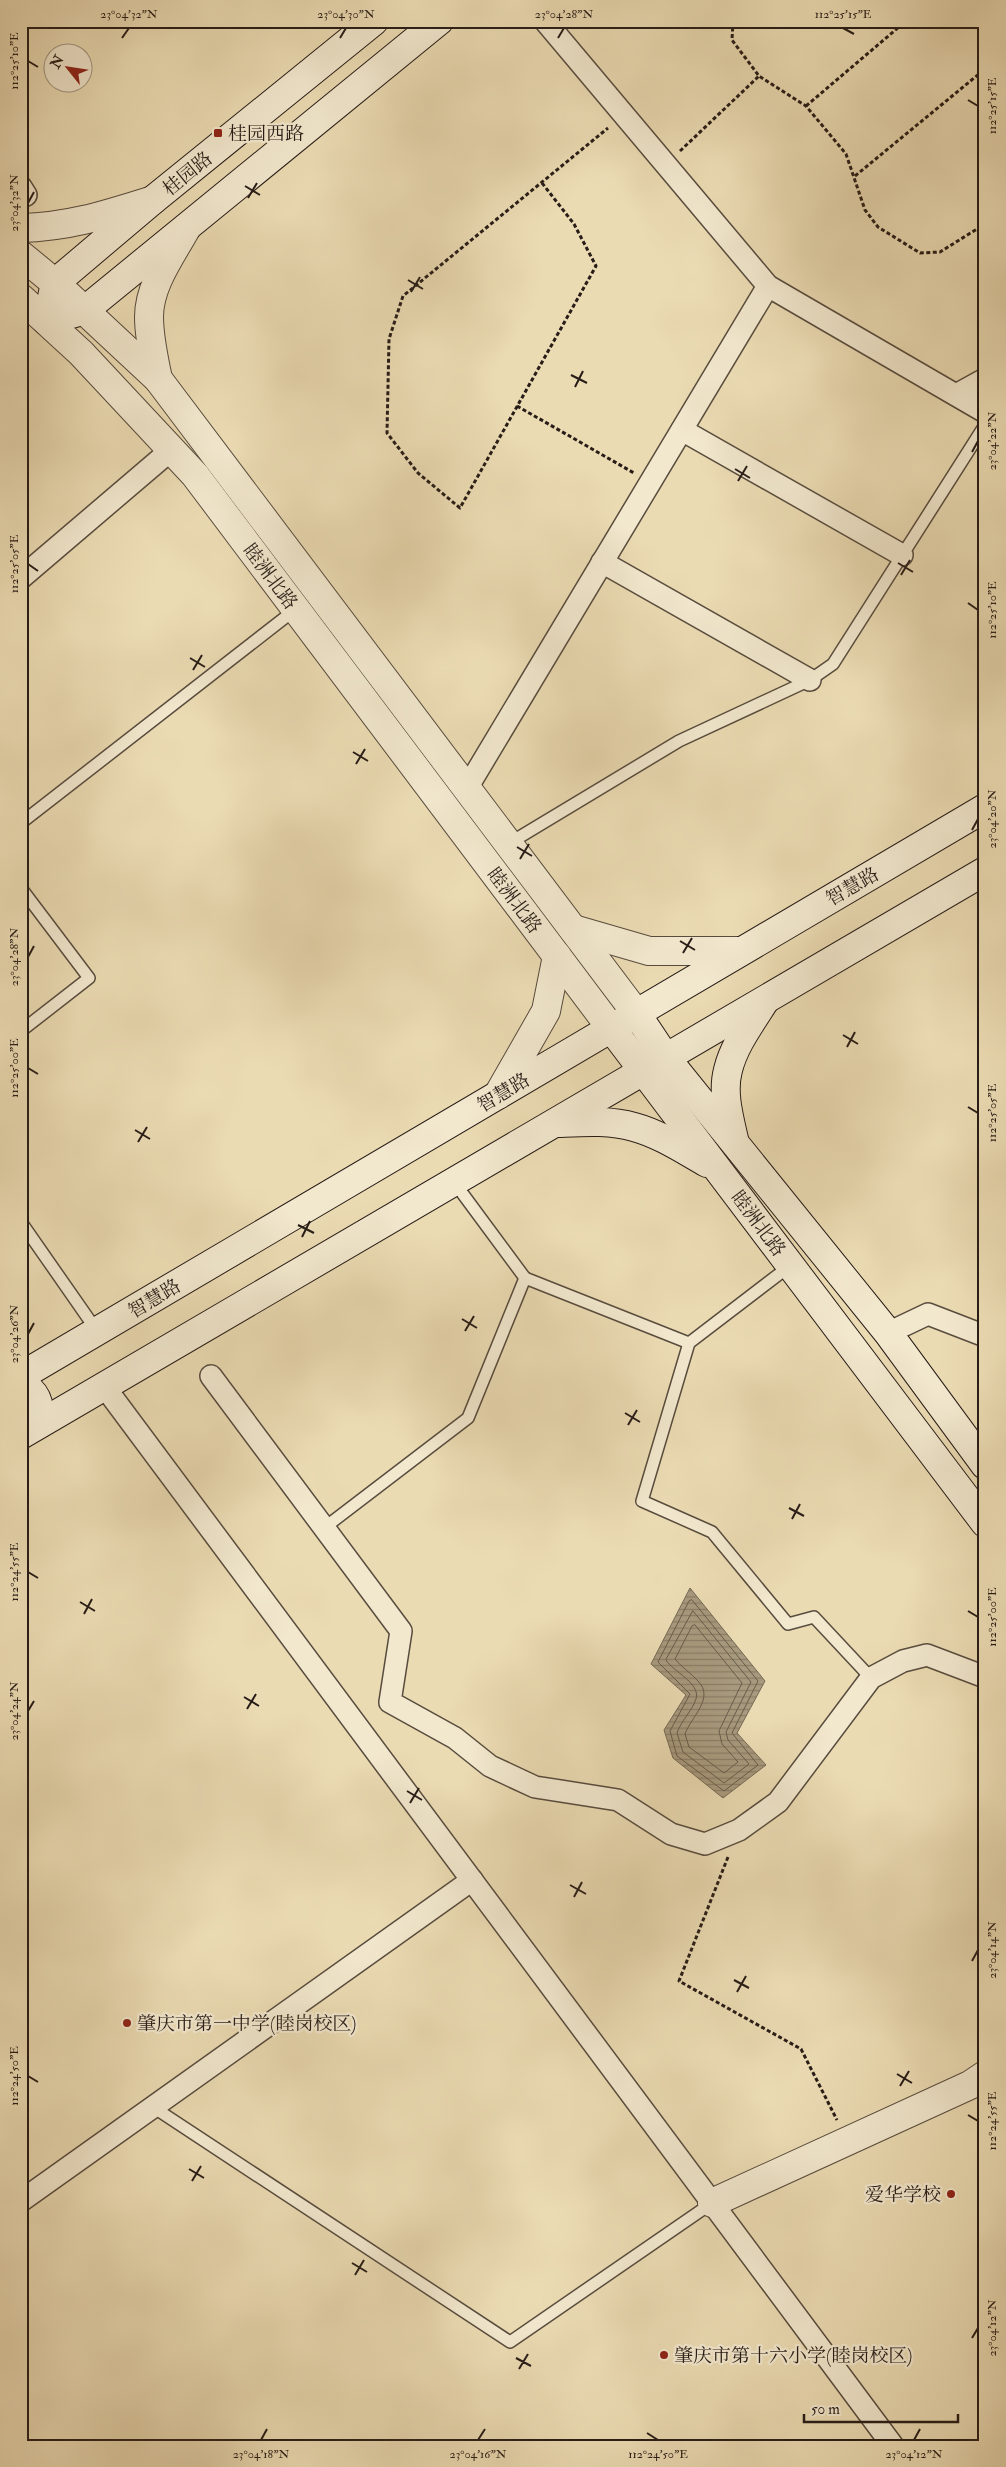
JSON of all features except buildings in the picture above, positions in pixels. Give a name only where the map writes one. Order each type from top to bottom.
[{"type":"main road","name":"桂园路","points":[[55,283],[153,200],[374,21]]},
{"type":"main road","points":[[55,283],[48,321],[85,310],[439,21]]},
{"type":"main road","points":[[21,228],[85,222],[153,200]]},
{"type":"main road","points":[[158,379],[149,316],[152,297],[160,276],[186,229]]},
{"type":"main road","name":"睦洲北路","points":[[21,255],[85,310],[158,379],[636,1013],[655,1064],[717,1168],[985,1523]]},
{"type":"main road","name":"睦洲北路","points":[[21,298],[81,353],[195,475],[611,1028],[655,1064],[735,1143],[888,1333],[985,1465]]},
{"type":"main road","name":"智慧路","points":[[21,1376],[985,808]]},
{"type":"main road","points":[[30,1429],[985,871]]},
{"type":"main road","points":[[572,929],[649,951],[742,951]]},
{"type":"main road","points":[[498,1095],[546,1011],[557,956]]},
{"type":"main road","points":[[735,1143],[726,1106],[727,1070],[740,1041],[766,999]]},
{"type":"main road","points":[[555,1123],[601,1122],[634,1127],[662,1138],[717,1168]]},
{"type":"main road","points":[[21,1384],[30,1389],[41,1408],[30,1429]]},
{"type":"main road","points":[[712,2203],[970,2085],[985,2075]]},
{"type":"street","points":[[545,21],[768,286],[985,412]]},
{"type":"street","points":[[466,788],[768,286]]},
{"type":"street","points":[[956,395],[985,379]]},
{"type":"street","points":[[682,430],[902,555]]},
{"type":"street","points":[[21,578],[171,450]]},
{"type":"street","points":[[602,562],[810,680]]},
{"type":"street","points":[[888,1333],[928,1314],[985,1336]]},
{"type":"street","points":[[211,1376],[401,1631],[390,1702],[454,1738],[490,1766],[536,1787],[618,1800],[671,1834],[704,1844],[739,1830],[778,1802],[871,1678],[902,1661],[927,1655],[985,1677]]},
{"type":"street","points":[[104,1386],[893,2446]]},
{"type":"street","points":[[21,2201],[472,1880]]},
{"type":"lane","points":[[508,844],[679,740],[810,680],[833,664],[985,425]]},
{"type":"lane","points":[[21,823],[296,609]]},
{"type":"lane","points":[[21,888],[89,978],[21,1030]]},
{"type":"lane","points":[[454,1182],[526,1278],[689,1343]]},
{"type":"lane","points":[[21,1222],[98,1332]]},
{"type":"lane","points":[[791,1265],[689,1343],[642,1501],[712,1532],[788,1624],[814,1617],[871,1678]]},
{"type":"lane","points":[[324,1528],[468,1418],[526,1278]]},
{"type":"lane","points":[[153,2107],[510,2342],[712,2203]]},
{"type":"path","points":[[733,21],[732,40],[759,76],[806,106],[846,154],[865,210],[878,227],[920,253],[940,252],[985,224]]},
{"type":"path","points":[[806,106],[906,21]]},
{"type":"path","points":[[855,176],[985,70]]},
{"type":"path","points":[[666,165],[759,76]]},
{"type":"path","points":[[542,182],[574,224],[596,266],[460,508],[418,473],[387,434],[389,339],[403,296],[542,182],[624,115]]},
{"type":"path","points":[[518,406],[650,482]]},
{"type":"path","points":[[739,1830],[679,1981],[801,2049],[847,2141]]},
{"type":"water","points":[[690,1588],[765,1681],[737,1733],[766,1765],[723,1798],[673,1758],[664,1730],[686,1695],[651,1664]]},
{"type":"place","name":"桂园西路","points":[[218,133]]},
{"type":"place","name":"肇庆市第一中学(睦岗校区)","points":[[127,2023]]},
{"type":"place","name":"爱华学校","points":[[951,2194]]},
{"type":"place","name":"肇庆市第十六小学(睦岗校区)","points":[[664,2355]]}]
